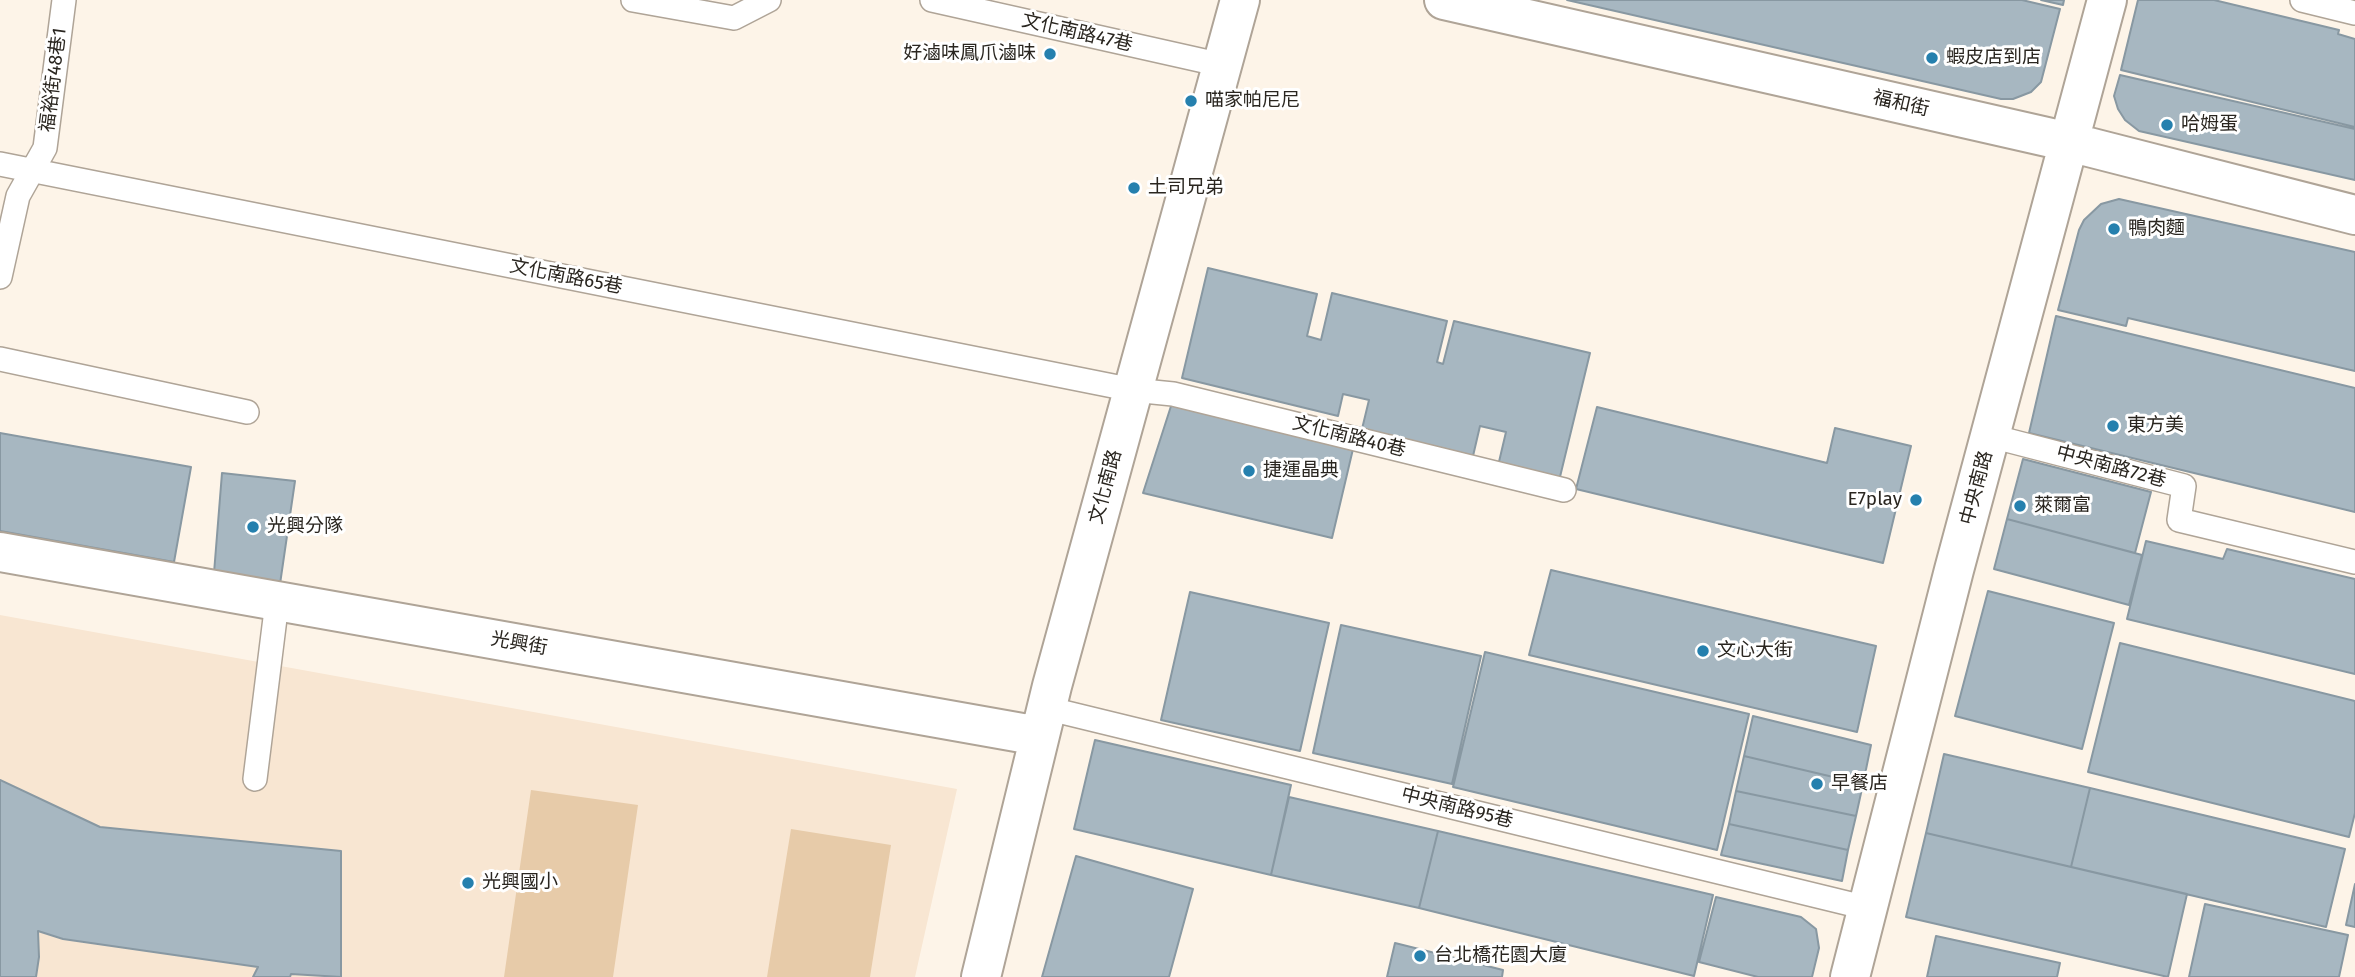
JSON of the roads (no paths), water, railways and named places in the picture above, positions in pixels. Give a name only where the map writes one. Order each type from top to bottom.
[{"type":"street","name":"文化南路","points":[[981,977],[1043,722],[1240,0]]},
{"type":"street","name":"福和街","points":[[1444,0],[2069,142],[2355,215]]},
{"type":"street","name":"中央南路","points":[[1850,977],[2107,0]]},
{"type":"street","name":"光興街","points":[[0,552],[277,602],[1043,722]]},
{"type":"lane","name":"福裕街48巷1","points":[[0,277],[18,196],[45,148],[64,0]]},
{"type":"lane","points":[[633,0],[734,18],[769,0]]},
{"type":"lane","name":"文化南路47巷","points":[[932,0],[1222,65]]},
{"type":"lane","points":[[2302,0],[2355,13]]},
{"type":"lane","name":"文化南路65巷","points":[[0,164],[1133,390]]},
{"type":"lane","points":[[0,359],[247,412]]},
{"type":"lane","name":"文化南路40巷","points":[[1133,390],[1173,394],[1564,490]]},
{"type":"lane","name":"中央南路72巷","points":[[1991,436],[2184,486],[2179,520],[2355,562]]},
{"type":"lane","points":[[255,779],[277,602]]},
{"type":"lane","name":"中央南路95巷","points":[[1043,722],[1867,908]]},
{"type":"place","name":"好滷味鳳爪滷味","points":[[1050,54]]},
{"type":"place","name":"蝦皮店到店","points":[[1932,58]]},
{"type":"place","name":"喵家帕尼尼","points":[[1191,101]]},
{"type":"place","name":"哈姆蛋","points":[[2167,125]]},
{"type":"place","name":"土司兄弟","points":[[1134,188]]},
{"type":"place","name":"鴨肉麵","points":[[2114,229]]},
{"type":"place","name":"東方美","points":[[2113,426]]},
{"type":"place","name":"捷運晶典","points":[[1249,471]]},
{"type":"place","name":"E7play","points":[[1916,500]]},
{"type":"place","name":"萊爾富","points":[[2020,506]]},
{"type":"place","name":"光興分隊","points":[[253,527]]},
{"type":"place","name":"文心大街","points":[[1703,651]]},
{"type":"place","name":"早餐店","points":[[1817,784]]},
{"type":"place","name":"光興國小","points":[[468,883]]},
{"type":"place","name":"台北橋花園大廈","points":[[1420,956]]}]
